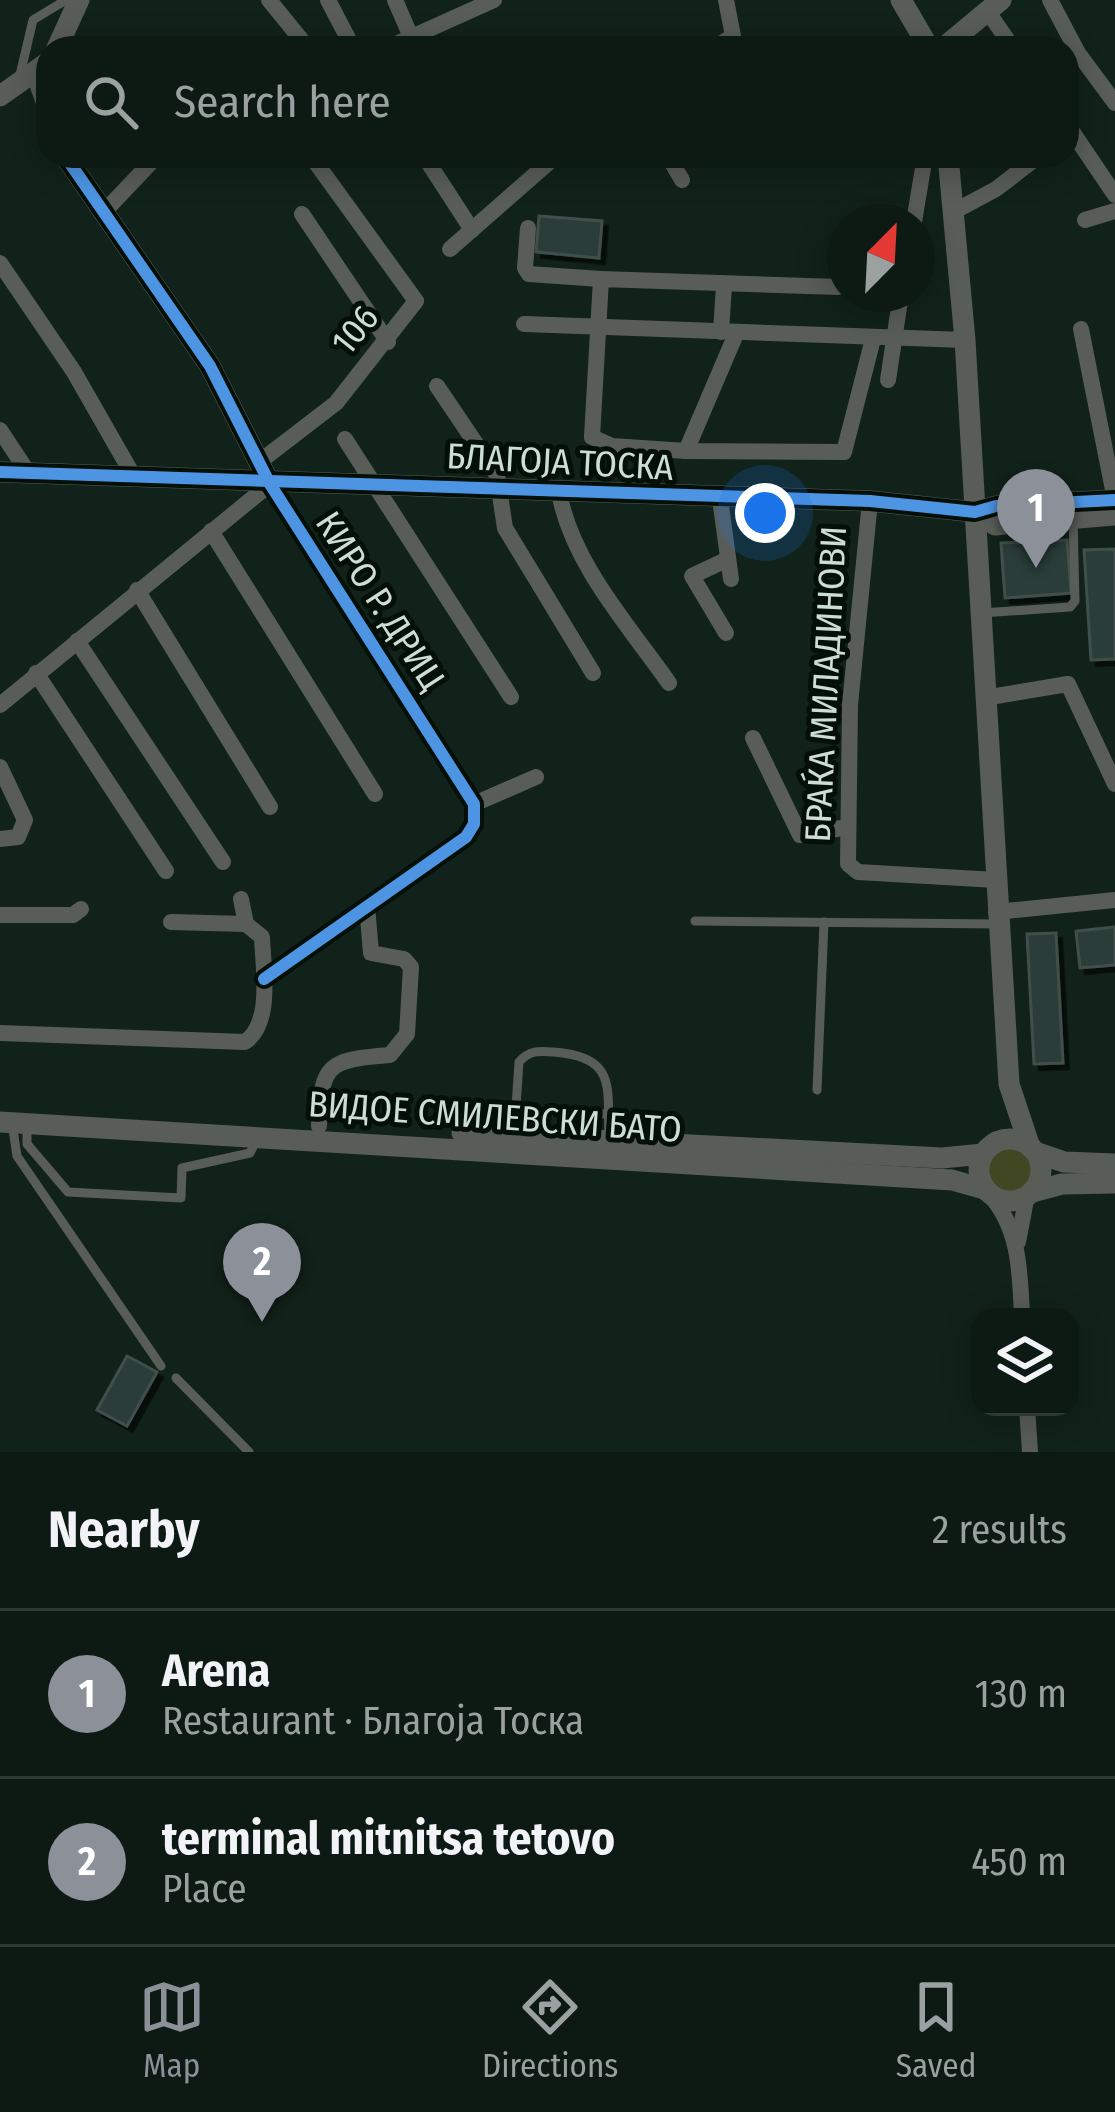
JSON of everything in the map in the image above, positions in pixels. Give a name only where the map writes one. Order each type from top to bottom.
[{"type":"street","points":[[269,0],[298,36]]},
{"type":"street","points":[[328,0],[347,36]]},
{"type":"street","points":[[395,0],[410,36]]},
{"type":"street","points":[[415,36],[494,0]]},
{"type":"street","points":[[726,0],[733,36]]},
{"type":"street","points":[[901,0],[922,36]]},
{"type":"street","points":[[1050,0],[1069,36]]},
{"type":"street","points":[[61,36],[73,1]]},
{"type":"street","points":[[958,36],[994,6],[1008,36]]},
{"type":"street","points":[[1079,53],[1115,103]]},
{"type":"street","points":[[0,96],[35,72]]},
{"type":"street","points":[[1079,143],[1115,195]]},
{"type":"street","name":"КИРО Р. ДРИЦ","points":[[73,168],[210,366],[264,474],[474,804]]},
{"type":"street","points":[[102,214],[146,168]]},
{"type":"street","name":"106","points":[[0,705],[212,531],[336,403],[416,301],[320,168]]},
{"type":"street","points":[[432,168],[472,230]]},
{"type":"street","points":[[451,249],[542,168]]},
{"type":"street","points":[[675,168],[682,180]]},
{"type":"street","points":[[917,204],[923,168]]},
{"type":"street","points":[[950,168],[965,340],[1009,1084],[1006,1119],[979,1166],[1017,1249],[1021,1308]]},
{"type":"street","points":[[955,212],[1024,168]]},
{"type":"street","points":[[1085,220],[1115,211]]},
{"type":"street","points":[[302,214],[388,342]]},
{"type":"street","points":[[528,228],[525,268],[529,274],[827,287]]},
{"type":"street","points":[[0,263],[74,372],[134,477]]},
{"type":"street","points":[[601,279],[592,437],[612,446],[844,452],[873,339]]},
{"type":"street","points":[[686,451],[729,333],[724,286]]},
{"type":"street","points":[[888,380],[898,312]]},
{"type":"street","points":[[524,324],[965,340]]},
{"type":"street","points":[[1081,328],[1115,500]]},
{"type":"street","points":[[437,386],[502,489],[505,528],[593,673]]},
{"type":"street","points":[[0,430],[29,474]]},
{"type":"street","points":[[345,439],[512,697]]},
{"type":"street","name":"БЛАГОЈА ТОСКА","points":[[0,472],[134,477],[264,474],[559,492],[870,502],[975,512],[995,506],[1115,500]]},
{"type":"street","points":[[559,492],[562,513],[596,578],[669,683]]},
{"type":"street","points":[[720,499],[731,579]]},
{"type":"street","name":"БРАЌА МИЛАДИНОВИ","points":[[870,502],[850,706],[848,864],[858,872],[996,880]]},
{"type":"street","name":"БЛАГОЈА ТОСКА","points":[[975,512],[995,524],[1115,514]]},
{"type":"street","points":[[212,531],[375,794]]},
{"type":"street","points":[[726,633],[692,577],[728,559]]},
{"type":"street","points":[[137,590],[270,807]]},
{"type":"street","points":[[77,641],[223,862]]},
{"type":"street","points":[[36,673],[166,871]]},
{"type":"street","points":[[984,698],[1068,684],[1115,784]]},
{"type":"street","points":[[753,738],[800,835],[848,827]]},
{"type":"street","points":[[0,767],[25,820],[18,837],[0,838]]},
{"type":"street","points":[[264,979],[466,837],[474,824],[474,804],[536,777]]},
{"type":"street","points":[[0,1033],[245,1042],[260,1022],[264,979],[262,938],[246,924],[241,899]]},
{"type":"street","points":[[996,918],[1115,899]]},
{"type":"street","points":[[319,1126],[321,1083],[330,1068],[344,1059],[390,1054],[407,1034],[411,967],[404,959],[371,953],[368,906]]},
{"type":"street","points":[[0,915],[73,915],[81,909]]},
{"type":"street","points":[[170,922],[246,924]]},
{"type":"street","points":[[1009,1084],[1041,1169],[1017,1249]]},
{"type":"street","name":"ВИДОЕ СМИЛЕВСКИ БАТО","points":[[8,1123],[319,1126],[942,1158],[987,1149]]},
{"type":"street","name":"ВИДОЕ СМИЛЕВСКИ БАТО","points":[[8,1123],[259,1134],[952,1180],[987,1191]]},
{"type":"street","points":[[987,1149],[1012,1139],[1064,1162],[1115,1164]]},
{"type":"street","points":[[987,1191],[1008,1201],[1062,1184],[1115,1183]]},
{"type":"street","points":[[1028,1416],[1030,1452]]},
{"type":"lane","points":[[35,72],[33,20],[73,1]]},
{"type":"lane","points":[[981,613],[1070,607],[1076,601],[1072,517]]},
{"type":"lane","points":[[695,921],[996,918]]},
{"type":"lane","points":[[817,1090],[824,922]]},
{"type":"lane","points":[[514,1136],[519,1062],[536,1050],[579,1054],[600,1065],[609,1141]]},
{"type":"lane","points":[[515,1110],[608,1114]]},
{"type":"lane","points":[[8,1123],[68,1192],[128,1198],[181,1198],[182,1168],[250,1153],[259,1134]]},
{"type":"lane","points":[[8,1123],[17,1156],[160,1366]]},
{"type":"lane","points":[[176,1378],[249,1452]]},
{"type":"green space","points":[[1011,1148],[1027,1154],[1033,1170],[1027,1186],[1011,1192],[995,1186],[989,1170],[995,1154]]},
{"type":"building","points":[[539,216],[602,221],[599,258],[536,252]]},
{"type":"building","points":[[1067,540],[1071,593],[1005,598],[1001,543]]},
{"type":"building","points":[[1115,549],[1115,659],[1091,660],[1084,550]]},
{"type":"building","points":[[1115,927],[1115,965],[1080,968],[1076,931]]},
{"type":"building","points":[[1056,933],[1063,1063],[1034,1064],[1027,934]]},
{"type":"building","points":[[127,1356],[157,1372],[127,1426],[97,1410]]},
{"type":"cycle path","points":[[73,168],[210,366],[270,484],[474,804],[474,824],[466,837],[264,979]]},
{"type":"cycle path","points":[[0,472],[870,501],[975,512],[996,506],[1115,500]]},
{"type":"place","name":"Arena","points":[[1036,568]]},
{"type":"place","name":"terminal mitnitsa tetovo","points":[[262,1322]]}]
